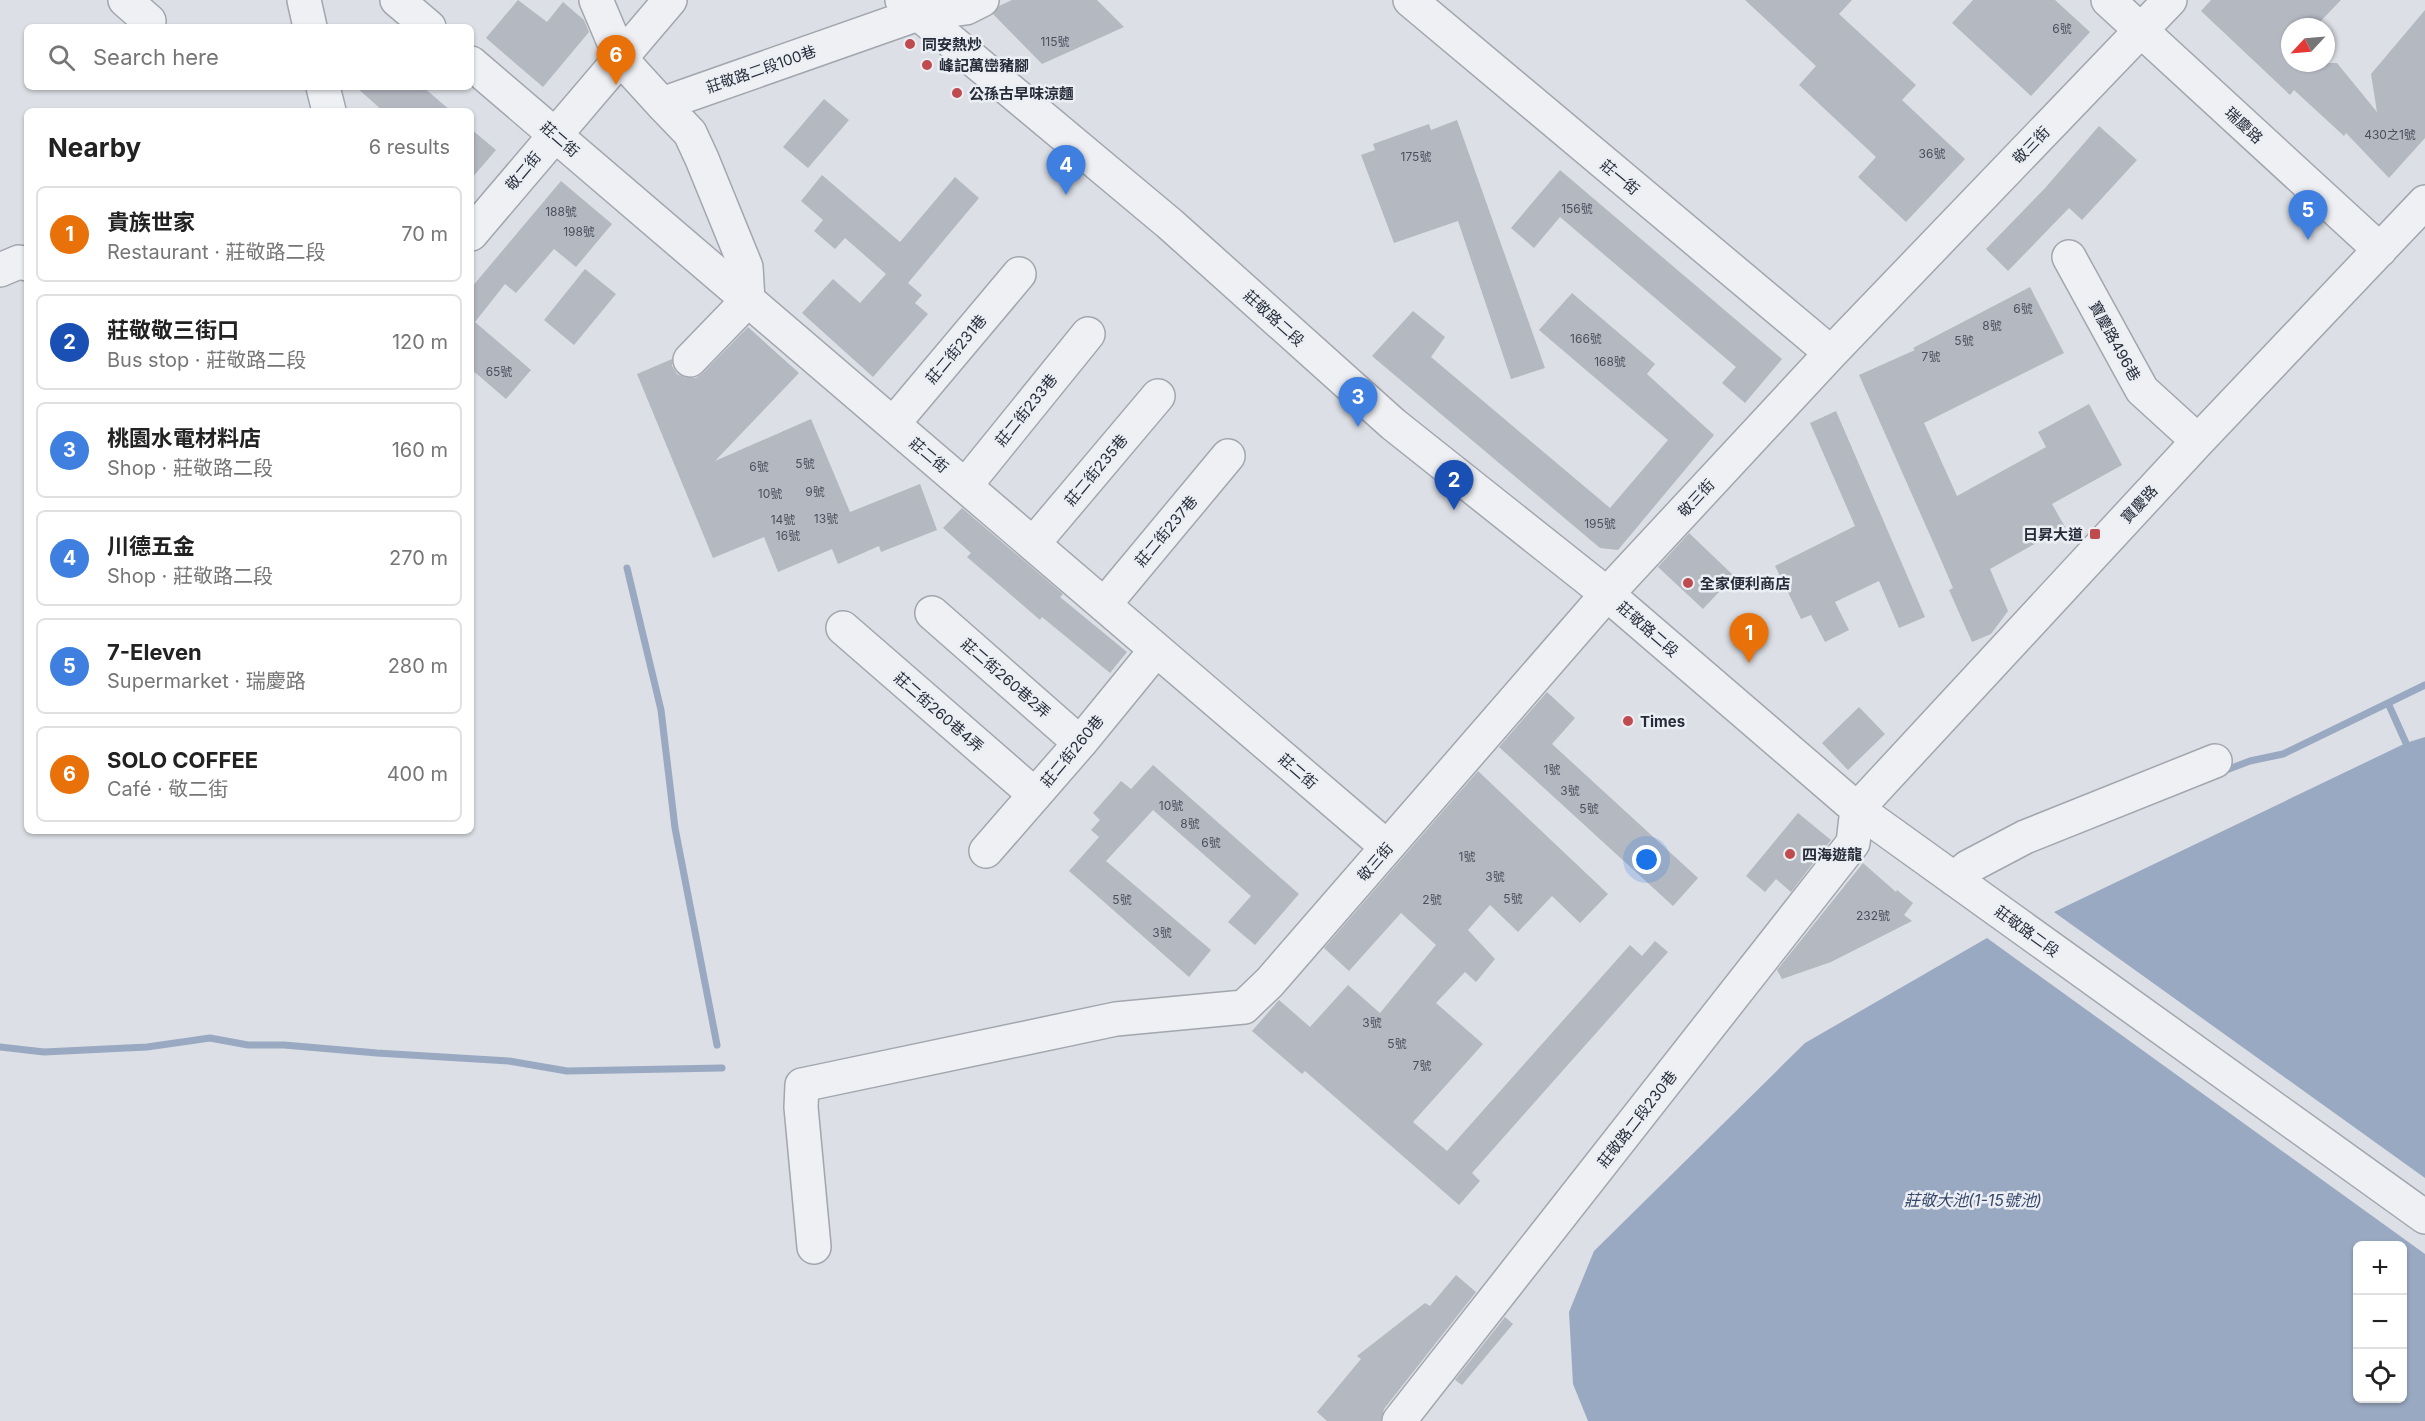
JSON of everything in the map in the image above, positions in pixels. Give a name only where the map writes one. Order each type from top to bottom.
[{"type":"street","points":[[125,0],[149,21]]},
{"type":"street","points":[[304,0],[309,24]]},
{"type":"street","points":[[397,0],[425,24]]},
{"type":"street","points":[[596,0],[621,59],[690,133],[746,267],[748,300],[690,360]]},
{"type":"street","name":"敬二街","points":[[474,230],[670,0]]},
{"type":"street","name":"莊敬路二段100巷","points":[[662,104],[910,7],[966,8],[982,0]]},
{"type":"street","name":"莊一街","points":[[1410,0],[1831,353]]},
{"type":"street","name":"瑞慶路","points":[[2108,0],[2380,250]]},
{"type":"street","name":"敬三街","points":[[814,1247],[801,1107],[802,1085],[1116,1019],[1244,1007],[1270,982],[1607,594],[1831,353],[2170,0]]},
{"type":"street","name":"莊敬路二段","points":[[910,7],[1170,224],[1393,424],[1607,594],[1857,809],[2425,1217]]},
{"type":"street","name":"莊二街","points":[[474,66],[1387,847]]},
{"type":"street","points":[[324,90],[328,108]]},
{"type":"street","name":"寶慶路","points":[[1857,809],[2198,441],[2425,202]]},
{"type":"street","name":"寶慶路496巷","points":[[2069,257],[2142,390],[2198,441]]},
{"type":"street","points":[[0,270],[19,262],[24,263]]},
{"type":"street","name":"莊二街231巷","points":[[893,424],[1018,274]]},
{"type":"street","name":"莊二街233巷","points":[[965,486],[1088,334]]},
{"type":"street","name":"莊二街235巷","points":[[1033,544],[1158,396]]},
{"type":"street","name":"莊二街237巷","points":[[1104,605],[1228,456]]},
{"type":"street","name":"莊二街260巷2弄","points":[[932,612],[1080,743]]},
{"type":"street","name":"莊二街260巷4弄","points":[[843,628],[1035,795]]},
{"type":"street","name":"莊二街260巷","points":[[986,851],[1080,743],[1156,650]]},
{"type":"street","points":[[1954,879],[1968,867],[2025,837],[2215,761]]},
{"type":"street","name":"莊敬路二段230巷","points":[[1399,1421],[1853,843],[1857,809]]},
{"type":"water","points":[[2425,737],[2425,1178],[2054,912],[2406,743]]},
{"type":"water","name":"莊敬大池(1-15號池)","points":[[1987,938],[2407,1241],[2353,1241],[2353,1403],[2407,1403],[2407,1241],[2425,1254],[2425,1421],[1588,1421],[1573,1384],[1569,1312],[1594,1251],[1805,1043]]},
{"type":"building","points":[[518,0],[547,22],[563,2],[584,20],[589,32],[543,87],[486,38]]},
{"type":"building","points":[[1012,0],[1097,0],[1124,27],[1042,64],[993,14],[999,6]]},
{"type":"building","points":[[1745,0],[1852,0],[1839,14],[1916,85],[1902,100],[1965,159],[1906,222],[1858,177],[1876,157],[1799,85],[1816,66]]},
{"type":"building","points":[[1973,0],[2055,0],[2090,32],[2031,96],[1952,23]]},
{"type":"building","points":[[2211,0],[2341,0],[2324,18],[2281,18],[2281,72],[2335,72],[2335,63],[2337,63],[2377,112],[2371,74],[2425,10],[2425,138],[2389,178],[2346,133],[2344,136],[2294,90],[2290,95],[2201,11]]},
{"type":"building","points":[[359,90],[426,90],[448,108],[380,108]]},
{"type":"building","points":[[824,99],[849,120],[808,168],[783,147]]},
{"type":"building","points":[[1457,120],[1545,368],[1511,379],[1458,221],[1394,243],[1361,155],[1375,150],[1373,144],[1429,124],[1431,130]]},
{"type":"building","points":[[2099,126],[2137,160],[2082,220],[2069,208],[2008,271],[1986,249],[2046,187]]},
{"type":"building","points":[[474,132],[496,150],[474,176]]},
{"type":"building","points":[[1560,170],[1782,359],[1745,403],[1722,383],[1736,367],[1560,217],[1534,248],[1511,228]]},
{"type":"building","points":[[822,175],[900,242],[955,177],[979,198],[908,283],[922,295],[915,303],[928,314],[873,377],[802,313],[833,279],[860,303],[886,274],[845,238],[835,249],[814,231],[823,220],[801,201]]},
{"type":"building","points":[[561,181],[612,224],[576,267],[554,249],[516,293],[505,284],[475,322],[531,370],[506,399],[474,372],[474,284]]},
{"type":"building","points":[[585,269],[616,294],[574,345],[544,320]]},
{"type":"building","points":[[2030,287],[2064,353],[1924,423],[1957,496],[2046,447],[2038,432],[2089,404],[2122,465],[2052,504],[2065,527],[1990,569],[2008,611],[1991,634],[1972,642],[1949,590],[1953,588],[1859,375],[1915,350],[1913,348]]},
{"type":"building","points":[[1572,293],[1655,364],[1647,374],[1714,435],[1618,550],[1600,548],[1372,356],[1413,311],[1445,337],[1431,357],[1610,508],[1668,440],[1539,330]]},
{"type":"building","points":[[748,327],[799,373],[715,461],[811,419],[850,512],[920,484],[937,530],[881,552],[879,546],[838,564],[832,549],[778,572],[764,537],[713,558],[637,374],[672,359],[672,366],[677,374],[686,378],[696,378]]},
{"type":"building","points":[[1836,411],[1925,617],[1899,628],[1879,581],[1835,602],[1849,630],[1825,642],[1811,615],[1801,619],[1775,566],[1855,526],[1810,423]]},
{"type":"building","points":[[962,508],[1063,594],[1060,597],[1127,652],[1110,673],[1042,617],[1040,620],[967,557],[971,553],[943,528]]},
{"type":"building","points":[[1689,533],[1734,576],[1703,609],[1658,567]]},
{"type":"building","points":[[1547,692],[1575,718],[1552,744],[1698,878],[1673,906],[1499,747]]},
{"type":"building","points":[[1859,707],[1885,734],[1848,770],[1822,743]]},
{"type":"building","points":[[1153,765],[1299,894],[1255,945],[1228,922],[1251,896],[1153,810],[1106,861],[1211,950],[1189,977],[1069,871],[1099,837],[1091,830],[1100,820],[1093,813],[1121,781],[1131,789]]},
{"type":"building","points":[[1478,771],[1608,894],[1580,923],[1552,896],[1518,932],[1490,905],[1468,930],[1495,959],[1476,982],[1465,972],[1436,1003],[1483,1044],[1413,1122],[1447,1151],[1630,945],[1642,956],[1655,941],[1668,952],[1472,1173],[1480,1181],[1459,1205],[1305,1071],[1302,1074],[1252,1031],[1279,1000],[1310,1027],[1348,985],[1380,1013],[1436,945],[1401,913],[1349,971],[1324,948]]},
{"type":"building","points":[[1798,813],[1831,840],[1791,892],[1776,879],[1765,892],[1746,876]]},
{"type":"building","points":[[1863,863],[1896,892],[1897,890],[1913,903],[1904,915],[1912,921],[1831,962],[1782,979],[1777,970]]},
{"type":"building","points":[[1456,1275],[1476,1292],[1384,1409],[1381,1421],[1327,1421],[1317,1412],[1361,1359],[1357,1356],[1425,1303],[1430,1306]]},
{"type":"building","points":[[1505,1317],[1513,1324],[1462,1385],[1455,1380]]},
{"type":"waterway","points":[[627,568],[661,710],[675,828],[717,1045]]},
{"type":"waterway","points":[[2221,772],[2250,761],[2283,754],[2425,685]]},
{"type":"waterway","points":[[2388,703],[2406,743]]},
{"type":"waterway","points":[[0,1047],[44,1052],[147,1047],[210,1038],[248,1045],[284,1045],[509,1061],[567,1071],[722,1068]]},
{"type":"place","name":"同安熱炒","points":[[910,44]]},
{"type":"place","name":"峰記萬巒豬腳","points":[[927,65]]},
{"type":"place","name":"SOLO COFFEE","points":[[616,85]]},
{"type":"place","name":"公孫古早味涼麵","points":[[957,93]]},
{"type":"place","name":"川德五金","points":[[1066,195]]},
{"type":"place","name":"7-Eleven","points":[[2308,240]]},
{"type":"place","name":"桃園水電材料店","points":[[1358,427]]},
{"type":"place","name":"莊敬敬三街口","points":[[1454,510]]},
{"type":"place","name":"日昇大道","points":[[2095,534]]},
{"type":"place","name":"全家便利商店","points":[[1688,583]]},
{"type":"place","name":"貴族世家","points":[[1749,663]]},
{"type":"place","name":"Times","points":[[1628,721]]},
{"type":"place","name":"四海遊龍","points":[[1790,854]]}]
